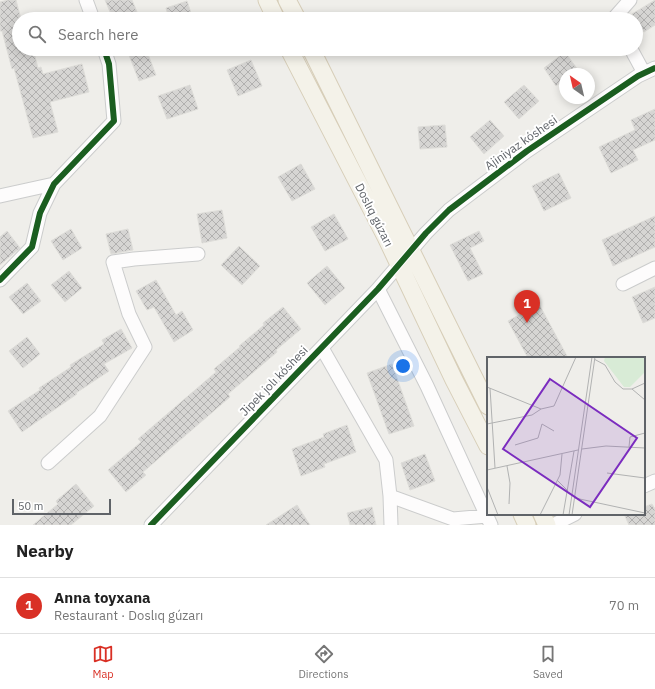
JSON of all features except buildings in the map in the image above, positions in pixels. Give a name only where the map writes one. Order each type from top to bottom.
[{"type":"main road","points":[[267,0],[273,12]]},
{"type":"main road","points":[[287,0],[293,12]]},
{"type":"main road","name":"Doslıq gúzarı","points":[[293,56],[386,237],[398,265],[487,444]]},
{"type":"main road","name":"Doslıq gúzarı","points":[[314,56],[487,404]]},
{"type":"main road","points":[[522,515],[527,525]]},
{"type":"main road","points":[[542,515],[547,525]]},
{"type":"street","points":[[86,0],[90,12]]},
{"type":"street","points":[[619,12],[630,0]]},
{"type":"street","points":[[0,280],[32,247],[40,213],[54,184],[114,121],[109,64],[106,56]]},
{"type":"street","points":[[637,56],[649,70]]},
{"type":"street","name":"Ajiniyaz kóshesi","points":[[411,251],[426,233],[449,210],[527,151],[649,70]]},
{"type":"street","points":[[0,196],[54,184]]},
{"type":"street","name":"Jipek jolı kóshesi","points":[[151,525],[378,289],[411,251]]},
{"type":"street","points":[[48,463],[100,416],[145,347],[129,314],[113,262],[198,254]]},
{"type":"street","points":[[623,284],[655,268]]},
{"type":"street","points":[[378,289],[427,386],[489,521],[453,519],[390,496]]},
{"type":"street","points":[[322,348],[386,460],[390,496],[391,525]]},
{"type":"street","points":[[645,486],[655,481]]},
{"type":"street","points":[[553,525],[573,515]]},
{"type":"cycle path","points":[[0,280],[32,247],[40,213],[54,184],[114,121],[109,64],[106,56]]},
{"type":"cycle path","points":[[151,525],[378,289],[426,233],[449,210],[527,151],[638,76],[655,68]]},
{"type":"place","name":"Anna toyxana","points":[[527,323]]}]
